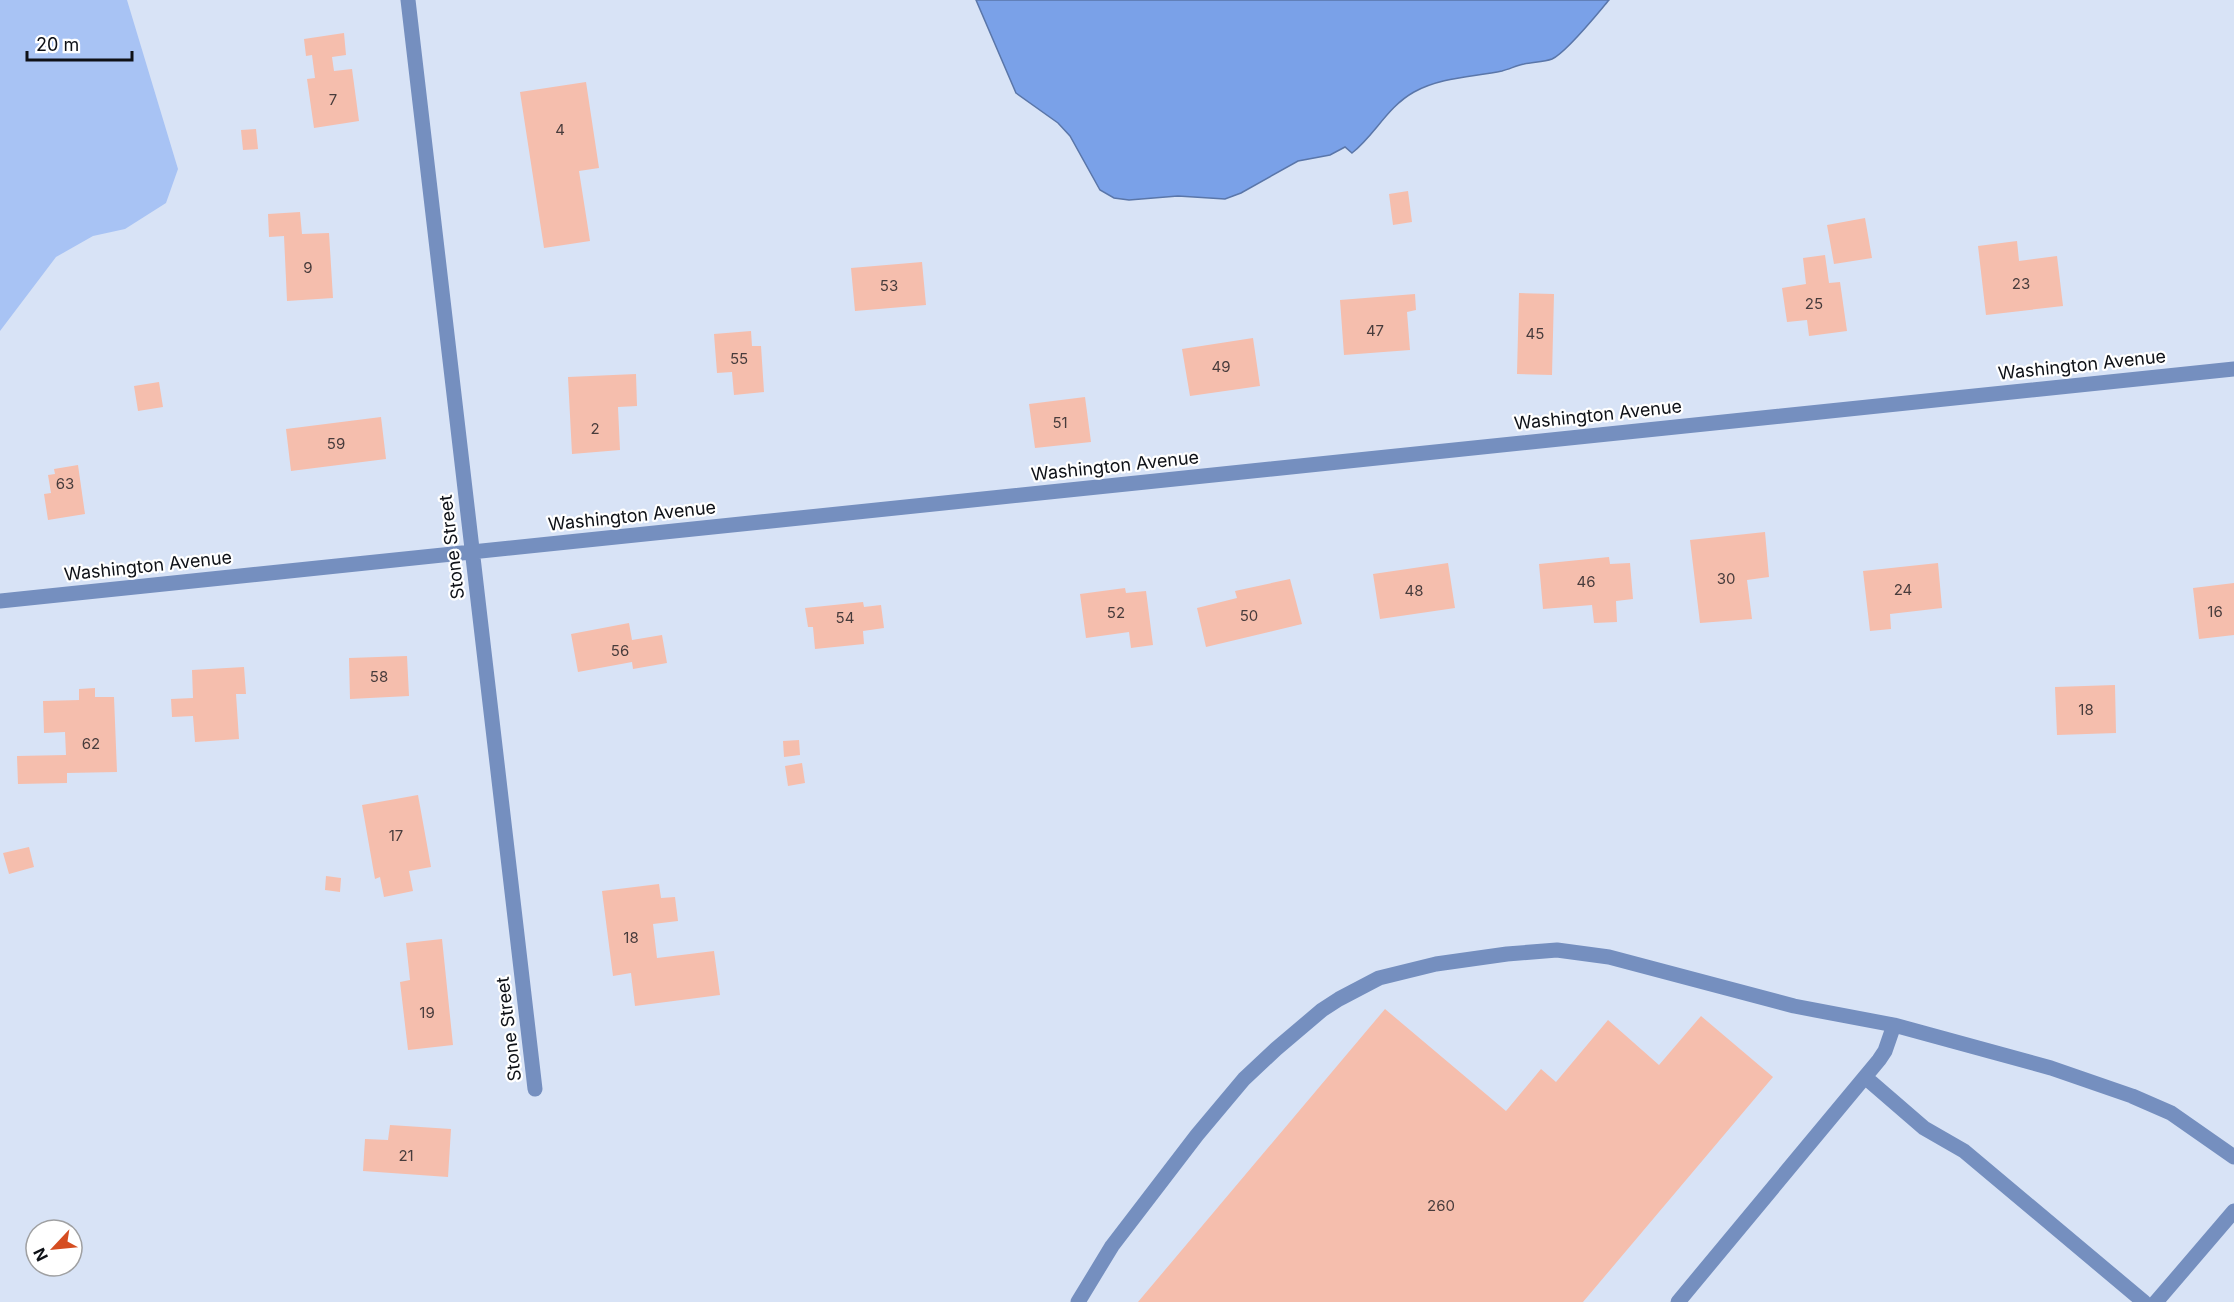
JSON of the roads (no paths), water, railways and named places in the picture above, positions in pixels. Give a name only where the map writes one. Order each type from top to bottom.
[{"type":"street","name":"Stone Street","points":[[408,0],[536,1089]]},
{"type":"street","name":"Washington Avenue","points":[[0,601],[2234,369]]},
{"type":"street","points":[[1078,1302],[1112,1246],[1197,1135],[1244,1079],[1322,1010],[1379,978],[1436,964],[1507,954],[1557,950],[1609,957],[1794,1006],[1894,1025],[2051,1068],[2132,1096],[2171,1113],[2234,1156]]},
{"type":"street","points":[[1678,1302],[1865,1077],[1885,1051],[1894,1025]]},
{"type":"street","points":[[1865,1077],[1924,1128],[1964,1151],[2144,1302]]},
{"type":"street","points":[[2156,1302],[2234,1210]]}]
